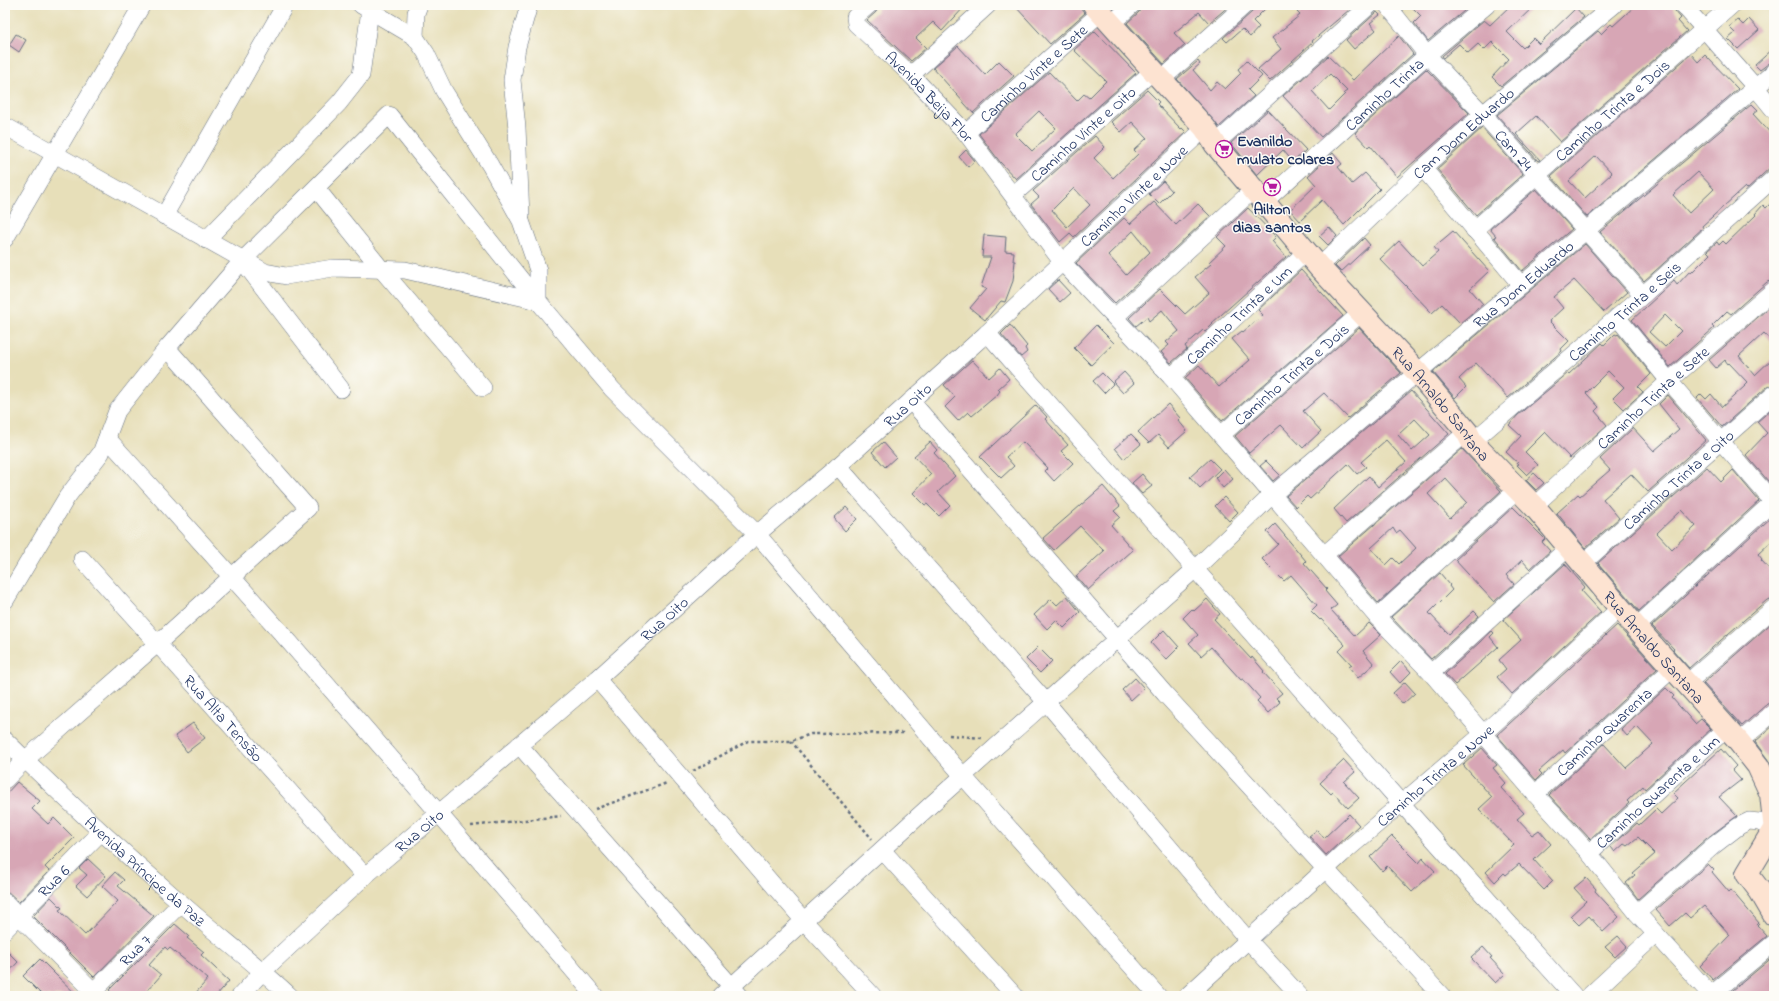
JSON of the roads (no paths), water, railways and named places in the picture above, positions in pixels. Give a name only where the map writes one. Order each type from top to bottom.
[{"type":"street","points":[[5,239],[142,5]]},
{"type":"street","points":[[164,216],[285,5]]},
{"type":"street","points":[[415,37],[416,14],[419,5]]},
{"type":"street","points":[[521,221],[517,128],[512,80],[517,47],[529,5]]},
{"type":"street","name":"Avenida Beija Flor","points":[[869,5],[856,17],[856,24],[911,75],[966,133],[1062,262],[1171,377],[1377,617],[1431,673],[1534,794],[1589,853],[1637,913],[1711,996]]},
{"type":"street","points":[[911,75],[988,5]]},
{"type":"street","name":"Caminho Vinte e Sete","points":[[966,133],[1102,14],[1132,5]]},
{"type":"street","name":"Caminho Vinte e Oito","points":[[1013,195],[1157,75],[1245,5]]},
{"type":"street","name":"Caminho Vinte e Nove","points":[[1062,262],[1210,136],[1370,5]]},
{"type":"street","name":"Cam 24","points":[[1387,5],[1427,55],[1483,114],[1643,295]]},
{"type":"street","name":"Caminho Trinta","points":[[1115,317],[1487,5]]},
{"type":"street","name":"Cam Dom Eduardo","points":[[1313,260],[1423,168],[1483,114],[1614,5]]},
{"type":"street","points":[[1683,5],[1774,110]]},
{"type":"street","name":"Caminho Trinta e Dois","points":[[1474,230],[1732,5]]},
{"type":"street","points":[[206,240],[339,103],[361,75],[366,7],[415,37],[444,91],[490,165],[521,221],[538,270],[538,301]]},
{"type":"street","name":"Rua Arnaldo Santana","points":[[1102,14],[1210,136],[1313,260],[1360,313],[1417,372],[1470,437],[1534,506],[1636,627],[1758,766],[1771,794],[1774,822]]},
{"type":"street","name":"Rua Dom Eduardo","points":[[731,993],[804,921],[1117,637],[1194,570],[1272,495],[1586,232],[1774,72]]},
{"type":"street","points":[[5,601],[67,497],[101,453],[117,411],[167,348],[242,261],[389,115],[538,301],[612,388],[757,534],[963,776],[1158,996]]},
{"type":"street","points":[[5,126],[242,261],[265,272],[286,276],[333,268],[405,270],[538,301]]},
{"type":"street","points":[[1423,168],[1521,285]]},
{"type":"street","name":"Caminho Trinta e Seis","points":[[1324,555],[1617,317],[1774,178]]},
{"type":"street","points":[[316,188],[382,270],[483,388]]},
{"type":"street","name":"Caminho Trinta e Um","points":[[1171,377],[1313,260]]},
{"type":"street","points":[[242,261],[341,390]]},
{"type":"street","name":"Rua Oito","points":[[240,996],[263,971],[365,876],[597,679],[757,534],[838,466],[987,333],[1062,262]]},
{"type":"street","name":"Caminho Trinta e Sete","points":[[1534,506],[1669,381],[1774,290]]},
{"type":"street","name":"Caminho Trinta e Dois","points":[[1221,435],[1360,313]]},
{"type":"street","points":[[1617,317],[1669,381],[1774,502],[1636,627]]},
{"type":"street","points":[[987,333],[1400,803],[1574,996]]},
{"type":"street","points":[[5,780],[25,760],[308,508],[167,348]]},
{"type":"street","name":"Caminho Trinta e Oito","points":[[1582,564],[1774,394]]},
{"type":"street","points":[[911,401],[1165,694],[1442,996]]},
{"type":"street","points":[[107,438],[232,576],[440,813],[595,996]]},
{"type":"street","points":[[838,466],[1046,702],[1248,940],[1300,996]]},
{"type":"street","points":[[1377,617],[1518,489]]},
{"type":"street","points":[[1431,673],[1569,547]]},
{"type":"street","name":"Rua Alta Tensão","points":[[82,559],[365,876]]},
{"type":"street","name":"Caminho Trinta e Nove","points":[[1187,996],[1326,868],[1400,803],[1483,734],[1620,608]]},
{"type":"street","name":"Caminho Quarenta","points":[[1534,794],[1680,676],[1774,608]]},
{"type":"street","points":[[597,679],[804,921],[873,996]]},
{"type":"street","name":"Caminho Quarenta e Um","points":[[1589,853],[1732,736],[1774,712]]},
{"type":"street","name":"Avenida Príncipe da Paz","points":[[5,740],[181,904],[263,971],[290,996]]},
{"type":"street","points":[[519,745],[580,814],[731,993]]},
{"type":"street","points":[[1637,913],[1713,846],[1738,826],[1749,821],[1774,822],[1747,874],[1760,891],[1774,915]]},
{"type":"street","name":"Rua 6","points":[[5,930],[102,832]]},
{"type":"street","points":[[882,850],[1015,996]]},
{"type":"street","points":[[5,902],[93,994]]},
{"type":"street","name":"Rua 7","points":[[93,994],[181,904]]},
{"type":"street","points":[[1589,996],[1656,934]]},
{"type":"street","points":[[1711,996],[1774,943]]},
{"type":"place","name":"Evanildo mulato colares","points":[[1224,149]]},
{"type":"place","name":"Ailton dias santos","points":[[1272,187]]}]
